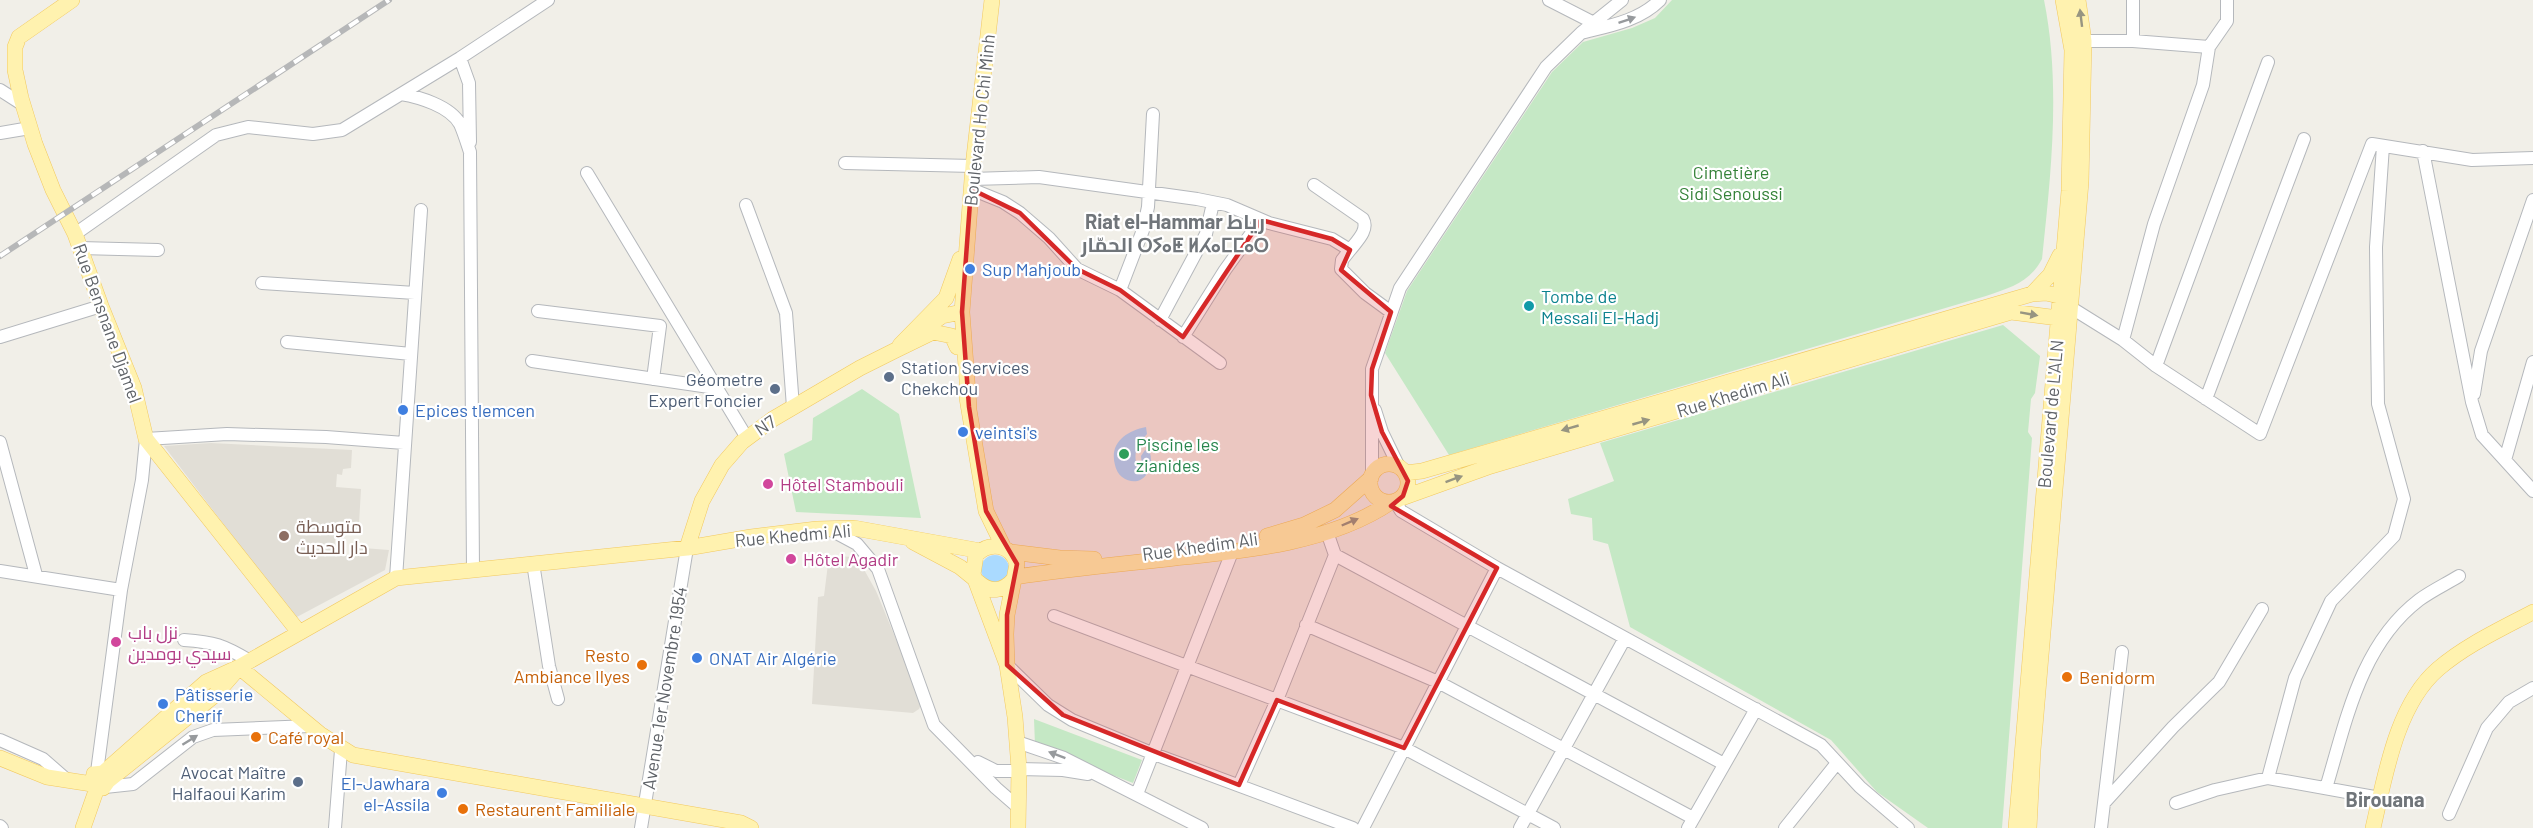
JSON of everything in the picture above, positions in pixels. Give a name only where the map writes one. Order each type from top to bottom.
[{"type":"main road","name":"Rue Bensnane Djamel","points":[[72,0],[19,37],[14,57],[22,104],[30,128],[53,190],[78,241],[134,388],[146,439],[298,631]]},
{"type":"main road","name":"Boulevard Ho Chi Minh","points":[[967,240],[992,0]]},
{"type":"main road","name":"Boulevard de L'ALN","points":[[2063,0],[2072,50],[2069,191],[2065,244],[2066,308]]},
{"type":"main road","name":"Boulevard de L'ALN","points":[[2016,828],[2066,308],[2081,182],[2084,41],[2078,0]]},
{"type":"main road","points":[[967,240],[958,312],[957,346],[986,511],[982,550],[974,561],[973,574],[1007,665]]},
{"type":"main road","points":[[896,350],[946,298],[967,240]]},
{"type":"main road","points":[[2032,294],[2050,275],[2065,244]]},
{"type":"main road","name":"Rue Khedim Ali","points":[[1402,470],[1422,471],[2032,294],[2040,293],[2066,308]]},
{"type":"main road","name":"Rue Khedim Ali","points":[[1015,578],[1232,552],[1327,532],[1390,503],[1491,466],[2011,312],[2031,313],[2066,308]]},
{"type":"main road","points":[[896,350],[942,316],[958,312]]},
{"type":"main road","points":[[958,312],[969,407]]},
{"type":"main road","points":[[896,350],[933,332],[952,336],[957,346]]},
{"type":"main road","name":"N7","points":[[687,549],[702,501],[722,465],[747,438],[793,407],[896,350]]},
{"type":"main road","name":"Boulevard de L'ALN","points":[[2029,828],[2059,379]]},
{"type":"main road","points":[[1393,465],[1402,470],[1408,487],[1390,503],[1374,495],[1371,487],[1372,476],[1381,466],[1393,465]]},
{"type":"main road","name":"Rue Khedim Ali","points":[[1008,550],[1060,558],[1096,559],[1218,545],[1276,535],[1335,510],[1372,476]]},
{"type":"main road","points":[[986,511],[1017,564],[1007,615],[1007,665],[1019,770],[1018,828]]},
{"type":"main road","name":"Rue Khedmi Ali","points":[[396,578],[687,549],[751,537],[829,529],[854,528],[982,550]]},
{"type":"main road","name":"Rue Khedmi Ali","points":[[900,535],[960,567],[977,581]]},
{"type":"main road","points":[[982,550],[997,546],[1008,550]]},
{"type":"main road","points":[[83,828],[100,781],[207,682],[244,664],[298,631],[396,578]]},
{"type":"main road","points":[[977,581],[983,587],[997,590],[1004,589],[1015,578]]},
{"type":"main road","points":[[2373,828],[2393,741],[2423,684],[2439,668],[2462,652],[2533,612]]},
{"type":"main road","points":[[244,664],[310,726],[341,750],[353,755],[741,823],[751,828]]},
{"type":"main road","points":[[0,758],[46,777],[100,781]]},
{"type":"street","points":[[78,241],[216,135],[248,127],[313,134],[342,130],[460,58],[548,0]]},
{"type":"street","points":[[1549,0],[1594,23]]},
{"type":"street","points":[[1372,476],[1372,369],[1400,288],[1546,67],[1581,33],[1622,0]]},
{"type":"street","points":[[1581,33],[1629,20],[1650,10],[1660,0]]},
{"type":"street","points":[[2133,0],[2133,41]]},
{"type":"street","points":[[2123,340],[2154,224],[2203,85],[2210,47],[2226,21],[2227,0]]},
{"type":"street","points":[[2084,41],[2133,41],[2210,47]]},
{"type":"street","points":[[460,58],[469,83],[473,570]]},
{"type":"street","points":[[2156,366],[2268,62]]},
{"type":"street","points":[[0,90],[22,104]]},
{"type":"street","points":[[400,94],[424,98],[459,122],[470,152]]},
{"type":"street","points":[[1120,290],[1143,230],[1149,192],[1154,114]]},
{"type":"street","points":[[0,133],[30,128]]},
{"type":"street","points":[[2206,399],[2304,139]]},
{"type":"street","points":[[2066,308],[2123,340],[2156,366],[2260,434],[2372,144],[2472,160],[2533,158]]},
{"type":"street","points":[[2268,778],[2295,678],[2331,601],[2394,536],[2404,500],[2378,404],[2376,248],[2383,146]]},
{"type":"street","points":[[2423,151],[2472,402],[2482,435],[2533,492]]},
{"type":"street","points":[[844,163],[972,178],[1039,177],[1213,202],[1227,205],[1261,220],[1332,239],[1350,250]]},
{"type":"street","points":[[587,173],[747,438]]},
{"type":"street","points":[[972,178],[1020,213],[1049,238],[1077,268],[1120,290],[1220,363]]},
{"type":"street","points":[[1314,185],[1364,219],[1365,230],[1342,260],[1341,269],[1365,293],[1391,312]]},
{"type":"street","points":[[2472,402],[2481,351],[2533,200]]},
{"type":"street","points":[[1160,320],[1206,234],[1213,202]]},
{"type":"street","points":[[746,205],[786,313],[793,407]]},
{"type":"street","points":[[396,578],[422,210]]},
{"type":"street","points":[[1183,337],[1225,270],[1261,220]]},
{"type":"street","points":[[78,241],[158,250]]},
{"type":"street","points":[[262,283],[415,292]]},
{"type":"street","points":[[0,337],[101,306]]},
{"type":"street","points":[[538,311],[660,326],[674,318]]},
{"type":"street","points":[[652,379],[660,326]]},
{"type":"street","points":[[287,342],[411,354]]},
{"type":"street","points":[[532,361],[717,388]]},
{"type":"street","points":[[2505,460],[2533,362]]},
{"type":"street","points":[[1371,395],[1382,432],[1402,470]]},
{"type":"street","points":[[310,726],[213,730],[193,737],[133,784],[100,781],[121,590],[142,480],[146,439],[227,434],[326,437],[404,443]]},
{"type":"street","points":[[0,442],[36,575]]},
{"type":"street","points":[[1390,503],[1497,568],[1821,745],[1868,794],[1908,828]]},
{"type":"street","points":[[829,529],[857,544],[878,569],[934,725],[1019,808]]},
{"type":"street","points":[[1239,785],[1335,555],[1327,532]]},
{"type":"street","name":"Avenue 1er Novembre 1954","points":[[641,828],[687,549]]},
{"type":"street","points":[[1137,794],[1232,552]]},
{"type":"street","points":[[1335,555],[1594,692],[1724,764]]},
{"type":"street","points":[[533,564],[549,666],[558,699]]},
{"type":"street","points":[[1363,828],[1497,568]]},
{"type":"street","points":[[0,571],[121,590]]},
{"type":"street","points":[[2326,788],[2357,687],[2383,636],[2419,600],[2459,576]]},
{"type":"street","points":[[2104,803],[2172,727],[2219,682],[2262,609]]},
{"type":"street","points":[[1054,616],[1404,748],[1554,828]]},
{"type":"street","points":[[1306,625],[1438,682],[1562,749],[1690,823],[1755,709]]},
{"type":"street","points":[[1520,828],[1625,638]]},
{"type":"street","points":[[184,640],[212,642],[226,647],[244,664]]},
{"type":"street","points":[[2101,828],[2122,652]]},
{"type":"street","points":[[1007,665],[1048,705],[1063,715],[1154,753],[1353,828]]},
{"type":"street","points":[[2449,814],[2487,728],[2509,702],[2533,688]]},
{"type":"street","points":[[0,740],[42,759],[67,780]]},
{"type":"street","points":[[1017,742],[1064,758],[1202,828]]},
{"type":"street","points":[[335,828],[341,750]]},
{"type":"street","points":[[964,753],[992,770],[1003,772],[1063,770],[1095,775]]},
{"type":"street","points":[[1785,828],[1837,763]]},
{"type":"street","points":[[2176,803],[2215,790],[2268,778],[2380,798]]},
{"type":"highlighted area","points":[[971,189],[1020,213],[1077,269],[1120,290],[1183,337],[1261,220],[1332,239],[1350,250],[1341,270],[1391,312],[1372,369],[1371,395],[1382,432],[1408,481],[1403,496],[1391,506],[1497,568],[1404,748],[1277,700],[1239,785],[1063,715],[1007,665],[1007,615],[1017,564],[986,511],[969,407],[962,312]]},
{"type":"shaded area","name":"متوسطة دار الحديث","points":[[211,443],[352,450],[351,468],[343,469],[342,475],[337,474],[336,487],[361,489],[359,524],[336,524],[334,554],[349,556],[350,547],[389,550],[385,570],[295,618],[164,446]]},
{"type":"shaded area","points":[[829,556],[857,557],[876,591],[922,702],[919,709],[913,713],[812,704],[818,597],[824,596]]},
{"type":"green space","name":"Cimetière Sidi Senoussi","points":[[1672,0],[2044,0],[2052,64],[2053,129],[2042,259],[2025,279],[1986,296],[1449,455],[1385,353],[1407,291],[1552,72],[1583,42],[1632,28],[1655,18]]},
{"type":"green space","points":[[2003,325],[2040,356],[2035,393],[2031,399],[2028,432],[2032,438],[2002,828],[1928,828],[1877,792],[1831,740],[1630,627],[1608,544],[1593,540],[1592,518],[1571,514],[1568,499],[1614,481],[1600,443]]},
{"type":"green space","points":[[862,389],[899,414],[921,518],[796,512],[784,454],[812,440],[813,418]]},
{"type":"green space","points":[[1034,719],[1142,760],[1133,783],[1035,745]]},
{"type":"water","name":"Piscine les zianides","points":[[1146,427],[1147,434],[1137,449],[1135,457],[1137,467],[1147,471],[1148,469],[1142,466],[1141,456],[1145,450],[1150,453],[1150,466],[1145,477],[1135,481],[1129,480],[1121,476],[1117,470],[1114,450],[1126,435]]},
{"type":"water","points":[[995,555],[1005,559],[1009,569],[1005,579],[995,583],[985,579],[981,569],[985,559]]},
{"type":"railway","points":[[0,256],[389,0]]},
{"type":"place","name":"Sup Mahjoub","points":[[970,269]]},
{"type":"place","name":"Tombe de Messali El-Hadj","points":[[1529,306]]},
{"type":"place","name":"Station Services Chekchou","points":[[889,377]]},
{"type":"place","name":"Géometre Expert Foncier","points":[[775,389]]},
{"type":"place","name":"Epices tlemcen","points":[[403,410]]},
{"type":"place","name":"veintsi's","points":[[963,432]]},
{"type":"place","name":"Piscine les zianides","points":[[1124,454]]},
{"type":"place","name":"Hôtel Stambouli","points":[[768,484]]},
{"type":"place","name":"متوسطة دار الحديث","points":[[284,536]]},
{"type":"place","name":"Hôtel Agadir","points":[[791,559]]},
{"type":"place","name":"نزل باب سيدي بومدين","points":[[116,642]]},
{"type":"place","name":"ONAT Air Algérie","points":[[697,658]]},
{"type":"place","name":"Resto Ambiance Ilyes","points":[[642,665]]},
{"type":"place","name":"Benidorm","points":[[2067,677]]},
{"type":"place","name":"Pâtisserie Cherif","points":[[163,704]]},
{"type":"place","name":"Café royal","points":[[256,737]]},
{"type":"place","name":"Avocat Maître Halfaoui Karim","points":[[298,782]]},
{"type":"place","name":"El-Jawhara el-Assila","points":[[442,793]]},
{"type":"place","name":"Restaurent Familiale","points":[[463,809]]},
{"type":"district","name":"Riat el-Hammar رياط الحمّار ⵔⵢⴰⵟ ⵍⵃⴰⵎⵎⴰⵔ","points":[[1175,232]]},
{"type":"district","name":"Birouana","points":[[2385,799]]}]
